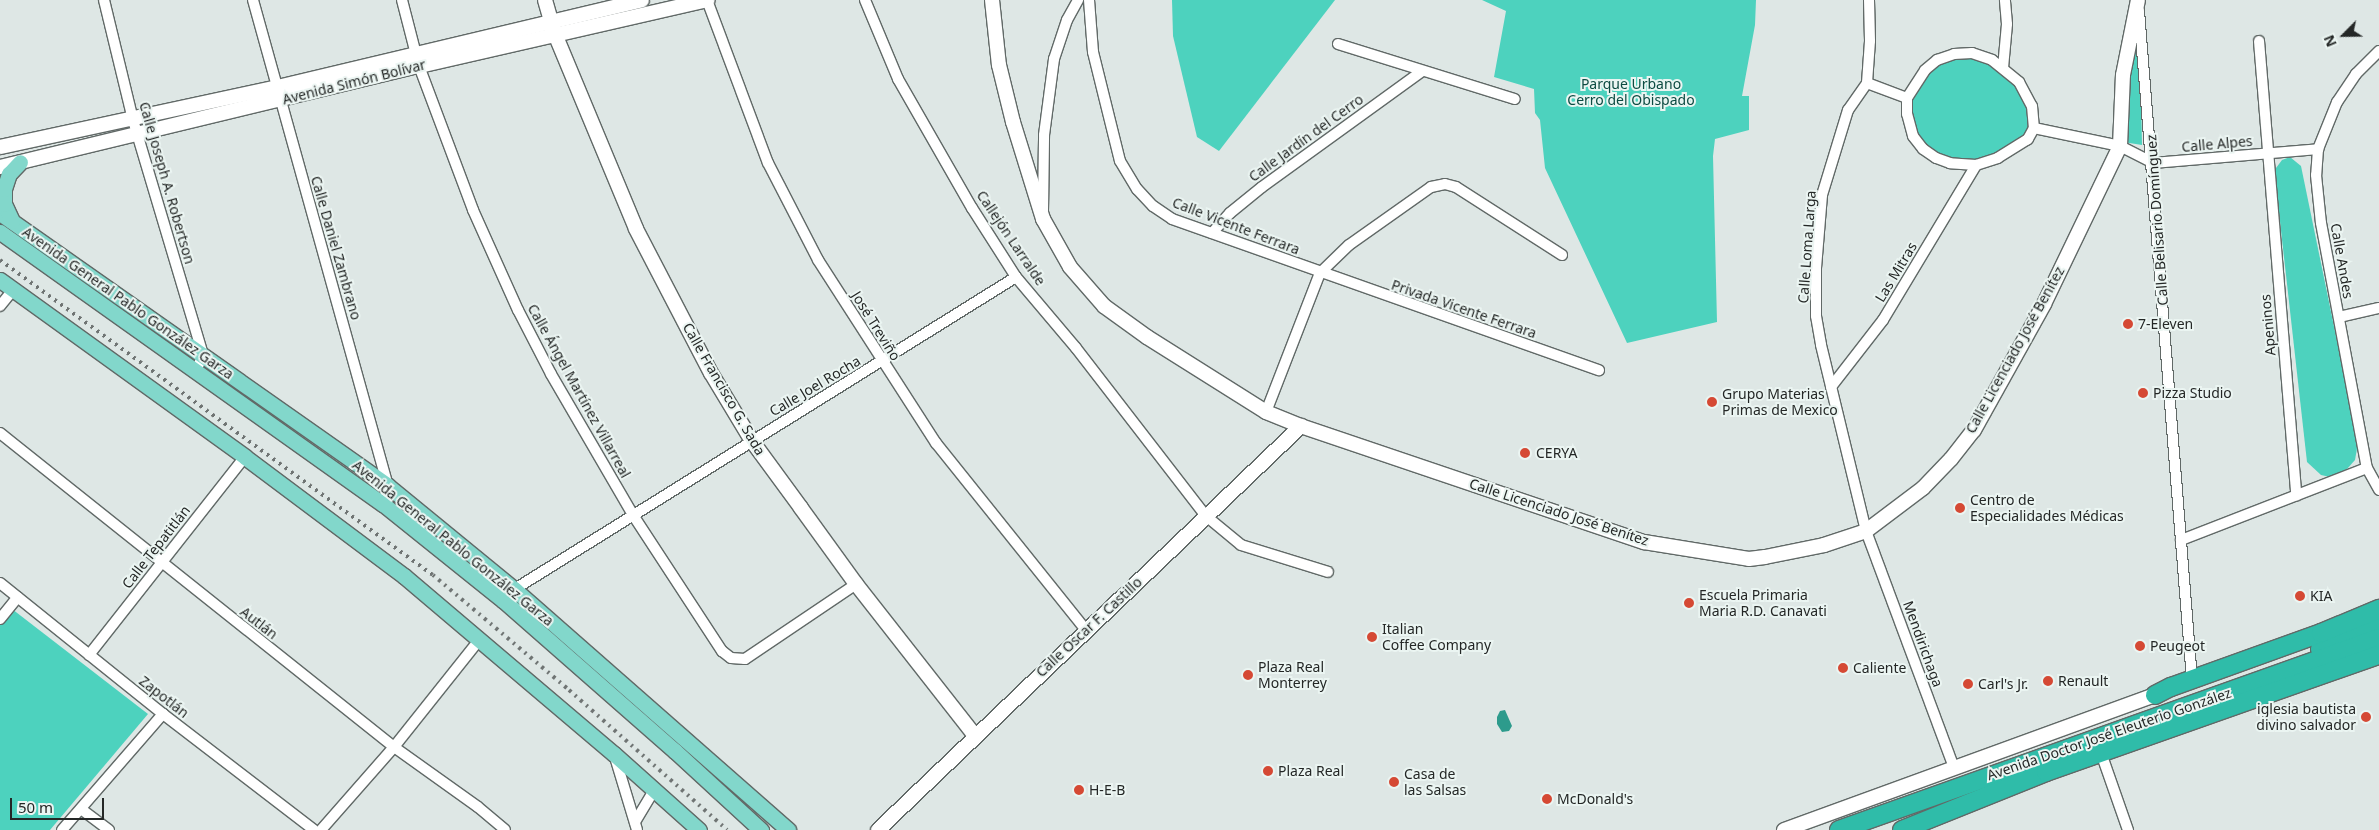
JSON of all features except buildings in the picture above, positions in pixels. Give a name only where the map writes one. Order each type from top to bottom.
[{"type":"highway","points":[[2155,695],[2379,609]]},
{"type":"highway","points":[[2134,725],[2150,709],[2321,648],[2379,624]]},
{"type":"highway","points":[[2155,695],[2174,694],[2318,644],[2344,637]]},
{"type":"highway","name":"Avenida Doctor José Eleuterio González","points":[[1839,830],[2379,638]]},
{"type":"highway","name":"Avenida Doctor José Eleuterio González","points":[[1902,830],[2046,772],[2379,655]]},
{"type":"main road","points":[[14,224],[4,204],[4,189],[9,174],[20,162]]},
{"type":"main road","name":"Avenida General Pablo González Garza","points":[[0,213],[388,486],[514,589],[788,830]]},
{"type":"main road","name":"Avenida General Pablo González Garza","points":[[0,232],[383,504],[503,600],[675,751],[761,830]]},
{"type":"main road","points":[[0,280],[245,457],[404,576],[614,754],[699,830]]},
{"type":"street","name":"Calle Joseph A. Robertson","points":[[104,0],[135,126],[203,355]]},
{"type":"street","name":"Calle Daniel Zambrano","points":[[253,0],[388,486]]},
{"type":"street","name":"Calle Ángel Martínez Villarreal","points":[[402,0],[418,60],[473,210],[518,310],[551,374],[632,515],[722,651],[732,658],[745,658],[856,584]]},
{"type":"street","name":"Calle Francisco G. Sada","points":[[545,0],[553,28],[636,229],[711,373],[752,440],[856,584],[974,736]]},
{"type":"street","name":"Avenida Simón Bolívar","points":[[553,28],[642,0]]},
{"type":"street","name":"Avenida Simón Bolívar","points":[[0,167],[135,126],[278,87],[418,60],[553,28],[707,0]]},
{"type":"street","name":"José Treviño","points":[[707,0],[768,163],[818,260],[936,443],[1086,630]]},
{"type":"street","name":"Callejón Larralde","points":[[866,0],[898,79],[972,208],[1016,277],[1076,348],[1206,516],[1241,546],[1328,572]]},
{"type":"street","name":"Calle Licenciado José Benítez","points":[[992,0],[999,65],[1043,219],[1070,267],[1104,306],[1147,337],[1266,412],[1301,426],[1644,542],[1749,558],[1765,558],[1816,546],[1866,530],[1923,488],[1951,459],[1974,430],[2044,304],[2120,146],[2123,75],[2139,3]]},
{"type":"street","points":[[1043,219],[1044,135],[1054,59],[1066,20],[1078,0]]},
{"type":"street","name":"Calle Vicente Ferrara","points":[[1089,0],[1093,52],[1120,161],[1125,173],[1137,189],[1160,211],[1172,219],[1320,273]]},
{"type":"street","points":[[1869,0],[1870,41],[1867,83],[1907,98]]},
{"type":"street","points":[[2003,68],[2007,24],[2005,0]]},
{"type":"street","name":"Calle Belisario Domínguez","points":[[2139,3],[2192,680]]},
{"type":"street","name":"Apeninos","points":[[2259,41],[2296,496]]},
{"type":"street","points":[[1338,44],[1514,99]]},
{"type":"street","name":"Calle Andes","points":[[2379,50],[2356,74],[2337,102],[2318,149],[2316,175],[2321,223],[2367,468],[2379,490]]},
{"type":"street","points":[[1972,53],[1992,60],[2003,68],[2019,82],[2032,106],[2034,128],[2028,139],[1998,158],[1976,164],[1950,163],[1936,158],[1923,149],[1913,136],[1907,114],[1907,98],[1925,70],[1937,60],[1954,54],[1972,53]]},
{"type":"street","name":"Avenida Simón Bolívar","points":[[0,147],[280,101],[418,60]]},
{"type":"street","name":"Calle Jardín del Cerro","points":[[1212,233],[1230,213],[1262,187],[1422,71]]},
{"type":"street","name":"Calle Loma Larga","points":[[1866,530],[1831,387],[1816,316],[1816,268],[1822,195],[1848,110],[1867,83]]},
{"type":"street","points":[[2034,128],[2120,146],[2153,164]]},
{"type":"street","name":"Calle Alpes","points":[[2153,164],[2318,149]]},
{"type":"street","name":"Las Mitras","points":[[1831,387],[1883,320],[1976,164]]},
{"type":"street","points":[[1266,412],[1320,273],[1349,245],[1431,187],[1445,184],[1456,187],[1562,256]]},
{"type":"street","name":"Privada Vicente Ferrara","points":[[1320,273],[1599,370]]},
{"type":"street","name":"Calle Joel Rocha","points":[[503,600],[514,589],[1016,277]]},
{"type":"street","points":[[0,306],[14,289]]},
{"type":"street","points":[[2339,317],[2379,308]]},
{"type":"street","points":[[196,371],[203,355]]},
{"type":"street","name":"Calle Oscar F. Castillo","points":[[878,830],[974,736],[1301,426]]},
{"type":"street","name":"Autlán","points":[[0,433],[394,747],[478,806],[505,830]]},
{"type":"street","name":"Calle Tepatitlán","points":[[89,655],[245,457]]},
{"type":"street","points":[[2182,540],[2367,468]]},
{"type":"street","points":[[383,504],[388,486]]},
{"type":"street","name":"Mendirichaga","points":[[1866,530],[1954,767]]},
{"type":"street","name":"Zapotlán","points":[[0,583],[163,714],[314,830]]},
{"type":"street","points":[[0,619],[18,597]]},
{"type":"street","points":[[320,830],[394,747],[480,639]]},
{"type":"street","name":"Avenida Doctor José Eleuterio González","points":[[1784,830],[2155,695]]},
{"type":"street","points":[[62,830],[163,714]]},
{"type":"street","points":[[2101,753],[2128,830]]},
{"type":"street","points":[[614,754],[636,826]]},
{"type":"street","points":[[636,826],[654,790]]},
{"type":"street","points":[[81,809],[109,830]]},
{"type":"green space","points":[[1172,0],[1335,0],[1219,151],[1197,137],[1173,36]]},
{"type":"green space","name":"Parque Urbano Cerro del Obispado","points":[[1482,0],[1756,0],[1755,25],[1742,96],[1749,96],[1749,130],[1715,139],[1713,156],[1717,322],[1627,343],[1545,168],[1540,120],[1535,113],[1534,89],[1494,77],[1506,11]]},
{"type":"green space","points":[[2134,34],[2140,44],[2142,145],[2123,142]]},
{"type":"green space","points":[[1972,53],[2019,82],[2034,128],[1998,158],[1950,163],[1923,149],[1907,114],[1917,80],[1937,60]]},
{"type":"green space","points":[[2290,157],[2301,166],[2358,443],[2355,460],[2347,469],[2330,477],[2321,475],[2307,462],[2275,177],[2276,168],[2282,160]]},
{"type":"green space","points":[[12,609],[148,714],[50,830],[0,830],[0,624]]},
{"type":"shaded area","points":[[1505,710],[1512,726],[1509,731],[1502,732],[1497,724],[1497,717],[1500,711]]},
{"type":"railway","points":[[0,260],[433,575],[569,690],[727,830]]},
{"type":"place","name":"7-Eleven","points":[[2128,324]]},
{"type":"place","name":"Pizza Studio","points":[[2143,393]]},
{"type":"place","name":"Grupo Materias Primas de Mexico","points":[[1712,402]]},
{"type":"place","name":"CERYA","points":[[1525,453]]},
{"type":"place","name":"Centro de Especialidades Médicas","points":[[1960,508]]},
{"type":"place","name":"KIA","points":[[2300,596]]},
{"type":"place","name":"Escuela Primaria Maria R.D. Canavati","points":[[1689,603]]},
{"type":"place","name":"Italian Coffee Company","points":[[1372,637]]},
{"type":"place","name":"Peugeot","points":[[2140,646]]},
{"type":"place","name":"Caliente","points":[[1843,668]]},
{"type":"place","name":"Plaza Real Monterrey","points":[[1248,675]]},
{"type":"place","name":"Renault","points":[[2048,681]]},
{"type":"place","name":"Carl's Jr.","points":[[1968,684]]},
{"type":"place","name":"iglesia bautista divino salvador","points":[[2366,717]]},
{"type":"place","name":"Plaza Real","points":[[1268,771]]},
{"type":"place","name":"Casa de las Salsas","points":[[1394,782]]},
{"type":"place","name":"H-E-B","points":[[1079,790]]},
{"type":"place","name":"McDonald's","points":[[1547,799]]}]
